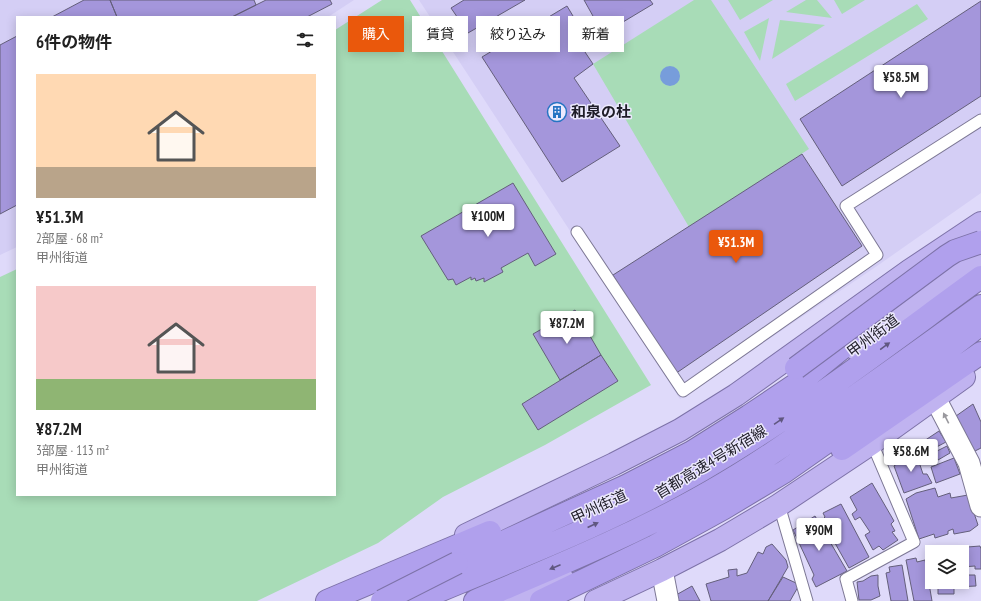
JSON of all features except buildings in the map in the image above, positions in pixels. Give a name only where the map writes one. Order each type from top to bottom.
[{"type":"highway","points":[[326,601],[614,464],[680,430],[736,395],[909,271],[981,223]]},
{"type":"highway","points":[[382,601],[457,563],[626,486],[692,452],[804,379],[981,237]]},
{"type":"highway","points":[[326,601],[563,501],[620,475],[685,441],[796,368],[947,256],[955,251],[981,242]]},
{"type":"highway","points":[[796,368],[843,344],[922,292],[981,250]]},
{"type":"highway","name":"甲州街道","points":[[375,601],[459,569],[573,519],[633,491],[693,459],[806,386],[981,256]]},
{"type":"highway","name":"首都高速4号新宿線","points":[[415,601],[580,531],[644,502],[702,470],[760,434],[815,397],[981,277]]},
{"type":"highway","name":"首都高速4号新宿線","points":[[475,601],[590,552],[712,491],[822,420],[981,306]]},
{"type":"highway","points":[[551,600],[655,546],[724,508],[784,472],[841,432],[981,324]]},
{"type":"highway","points":[[514,601],[652,538],[720,502],[781,464],[927,360],[981,324]]},
{"type":"highway","points":[[551,600],[657,560],[731,521],[850,444],[981,353]]},
{"type":"highway","points":[[596,601],[662,570],[720,540],[780,505],[936,398],[981,364]]},
{"type":"street","points":[[936,398],[975,461],[981,506]]},
{"type":"street","points":[[662,570],[668,601]]},
{"type":"lane","points":[[577,232],[683,391],[877,255],[846,206],[981,120]]},
{"type":"lane","points":[[852,601],[846,579],[914,542],[872,442]]},
{"type":"lane","points":[[780,505],[808,601]]},
{"type":"shaded area","points":[[0,0],[354,0],[330,16],[16,16],[16,247],[0,255]]},
{"type":"shaded area","points":[[419,0],[981,0],[981,193],[877,266],[680,399],[453,52],[468,52],[468,16],[429,16]]},
{"type":"green space","points":[[382,0],[410,0],[420,16],[412,16],[412,52],[443,52],[651,385],[545,445],[443,497],[378,543],[257,601],[0,601],[0,277],[16,269],[16,496],[336,496],[336,29],[348,22],[348,52],[404,52],[404,16],[357,16]]},
{"type":"green space","points":[[694,0],[711,0],[809,149],[689,227],[593,64],[612,52],[624,52],[624,44]]},
{"type":"green space","points":[[728,0],[773,0],[740,20]]},
{"type":"green space","points":[[806,0],[817,0],[832,18],[786,12]]},
{"type":"green space","points":[[834,0],[865,0],[842,14]]},
{"type":"green space","points":[[917,4],[928,19],[795,101],[786,84]]},
{"type":"green space","points":[[769,18],[760,61],[744,32]]},
{"type":"green space","points":[[780,20],[825,25],[772,59]]},
{"type":"water","points":[[670,66],[677,69],[680,76],[677,83],[670,86],[663,83],[660,76],[663,69]]},
{"type":"place","name":"和泉の杜","points":[[557,112]]}]
